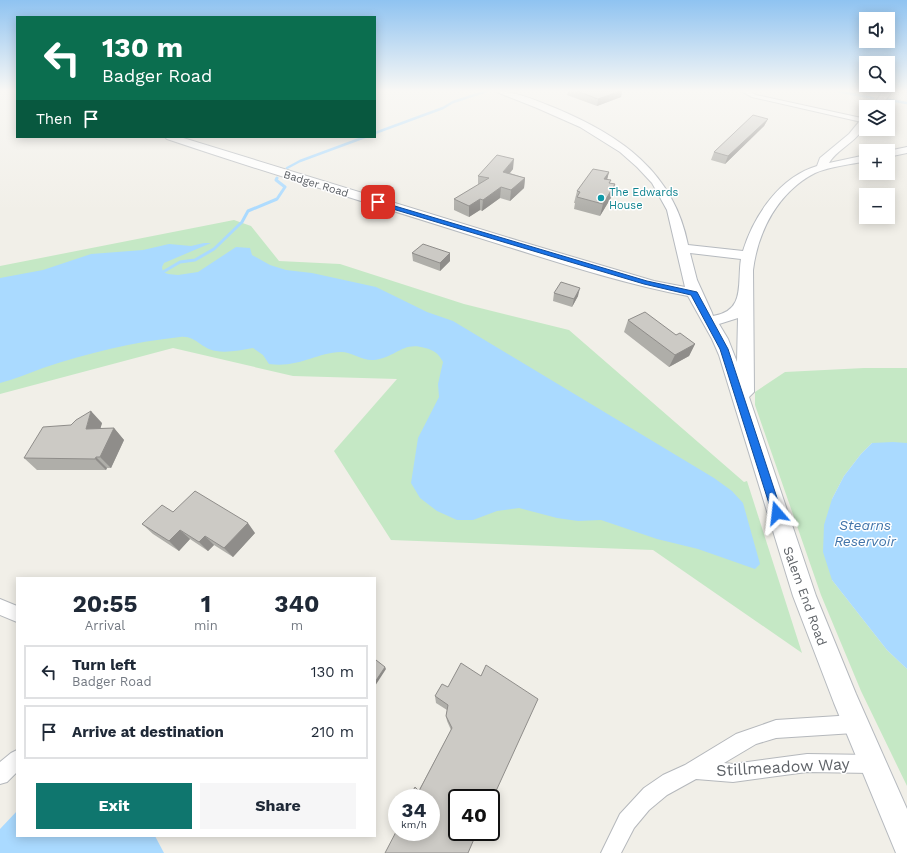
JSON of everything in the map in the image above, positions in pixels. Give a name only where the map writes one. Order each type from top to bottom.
[{"type":"street","name":"Salem End Road","points":[[592,131],[614,144],[649,173],[668,198],[676,216],[694,293],[724,349],[796,570],[827,656],[854,724],[907,843]]},
{"type":"street","points":[[822,168],[824,160],[857,131]]},
{"type":"street","name":"Badger Road","points":[[173,138],[252,164],[536,250],[658,286],[694,293]]},
{"type":"street","points":[[895,153],[907,150]]},
{"type":"street","points":[[744,411],[745,295],[748,256],[751,242],[758,228],[780,196],[801,177],[822,168],[859,160]]},
{"type":"street","points":[[684,248],[748,256]]},
{"type":"street","points":[[710,321],[726,318],[735,314],[741,307],[745,295]]},
{"type":"street","points":[[0,607],[16,614]]},
{"type":"street","name":"Stillmeadow Way","points":[[610,853],[624,825],[642,802],[670,781],[695,770],[742,740],[763,731],[854,724]]},
{"type":"street","points":[[0,775],[16,760]]},
{"type":"street","name":"Stillmeadow Way","points":[[695,770],[733,773],[807,763],[872,764]]},
{"type":"green space","points":[[234,220],[251,226],[279,261],[340,264],[464,304],[569,330],[744,482],[747,481],[802,653],[653,550],[391,540],[334,451],[397,379],[293,376],[173,348],[0,394],[0,266]]},
{"type":"green space","points":[[864,368],[907,368],[907,443],[872,443],[861,454],[844,476],[832,499],[832,580],[887,650],[907,669],[907,786],[861,691],[821,595],[755,405],[755,392],[785,372]]},
{"type":"water","points":[[211,243],[164,263],[162,267],[163,272],[178,275],[198,272],[236,247],[250,248],[252,255],[270,265],[286,270],[312,273],[376,287],[427,312],[453,321],[714,478],[732,491],[743,503],[760,564],[755,569],[698,549],[657,539],[601,520],[578,521],[557,518],[519,508],[497,511],[473,520],[457,520],[437,511],[420,498],[411,483],[418,438],[439,397],[438,384],[443,362],[436,353],[417,346],[405,348],[382,359],[370,360],[341,352],[280,365],[269,364],[263,355],[253,348],[221,352],[206,348],[190,338],[180,337],[128,345],[94,353],[43,368],[0,383],[0,278],[43,270],[91,254],[143,250],[169,244],[191,246]]},
{"type":"water","name":"Stearns Reservoir","points":[[872,443],[907,443],[907,669],[887,650],[832,580],[823,552],[824,525],[832,499],[844,476],[861,454]]},
{"type":"water","points":[[16,812],[16,837],[156,837],[164,853],[0,853],[0,829]]},
{"type":"building","points":[[736,131],[755,131],[728,156],[714,152]]},
{"type":"building","points":[[497,155],[514,159],[503,172],[525,178],[511,190],[501,187],[483,200],[480,199],[469,206],[454,199],[489,178],[478,176]]},
{"type":"building","points":[[593,169],[609,172],[604,179],[611,180],[609,183],[615,184],[603,204],[577,197],[580,192],[577,191]]},
{"type":"building","points":[[423,244],[450,253],[440,263],[412,253]]},
{"type":"building","points":[[561,282],[580,288],[574,299],[554,293]]},
{"type":"building","points":[[645,312],[676,335],[680,333],[695,344],[675,355],[628,320]]},
{"type":"building","points":[[91,411],[86,429],[114,428],[100,457],[96,457],[95,459],[24,458],[43,427],[71,425],[76,420]]},
{"type":"building","points":[[195,491],[248,523],[224,548],[205,536],[199,542],[180,530],[169,541],[142,524],[162,505],[173,512]]},
{"type":"building","points":[[376,660],[385,667],[376,680]]},
{"type":"building","points":[[461,663],[481,676],[486,665],[538,699],[497,789],[448,789],[448,841],[473,841],[468,853],[385,853],[391,841],[440,841],[440,789],[420,789],[452,728],[446,716],[448,705],[435,696],[442,684],[448,687]]},
{"type":"waterway","points":[[376,133],[381,131]]},
{"type":"waterway","points":[[287,168],[300,161],[362,138]]},
{"type":"waterway","points":[[163,272],[180,262],[195,260],[214,249],[242,222],[248,211],[277,199],[285,187],[276,180],[277,178]]},
{"type":"place","name":"The Edwards House","points":[[601,198]]},
{"type":"route","points":[[378,202],[646,283],[673,290],[694,293],[699,304],[720,337],[777,513]]}]
